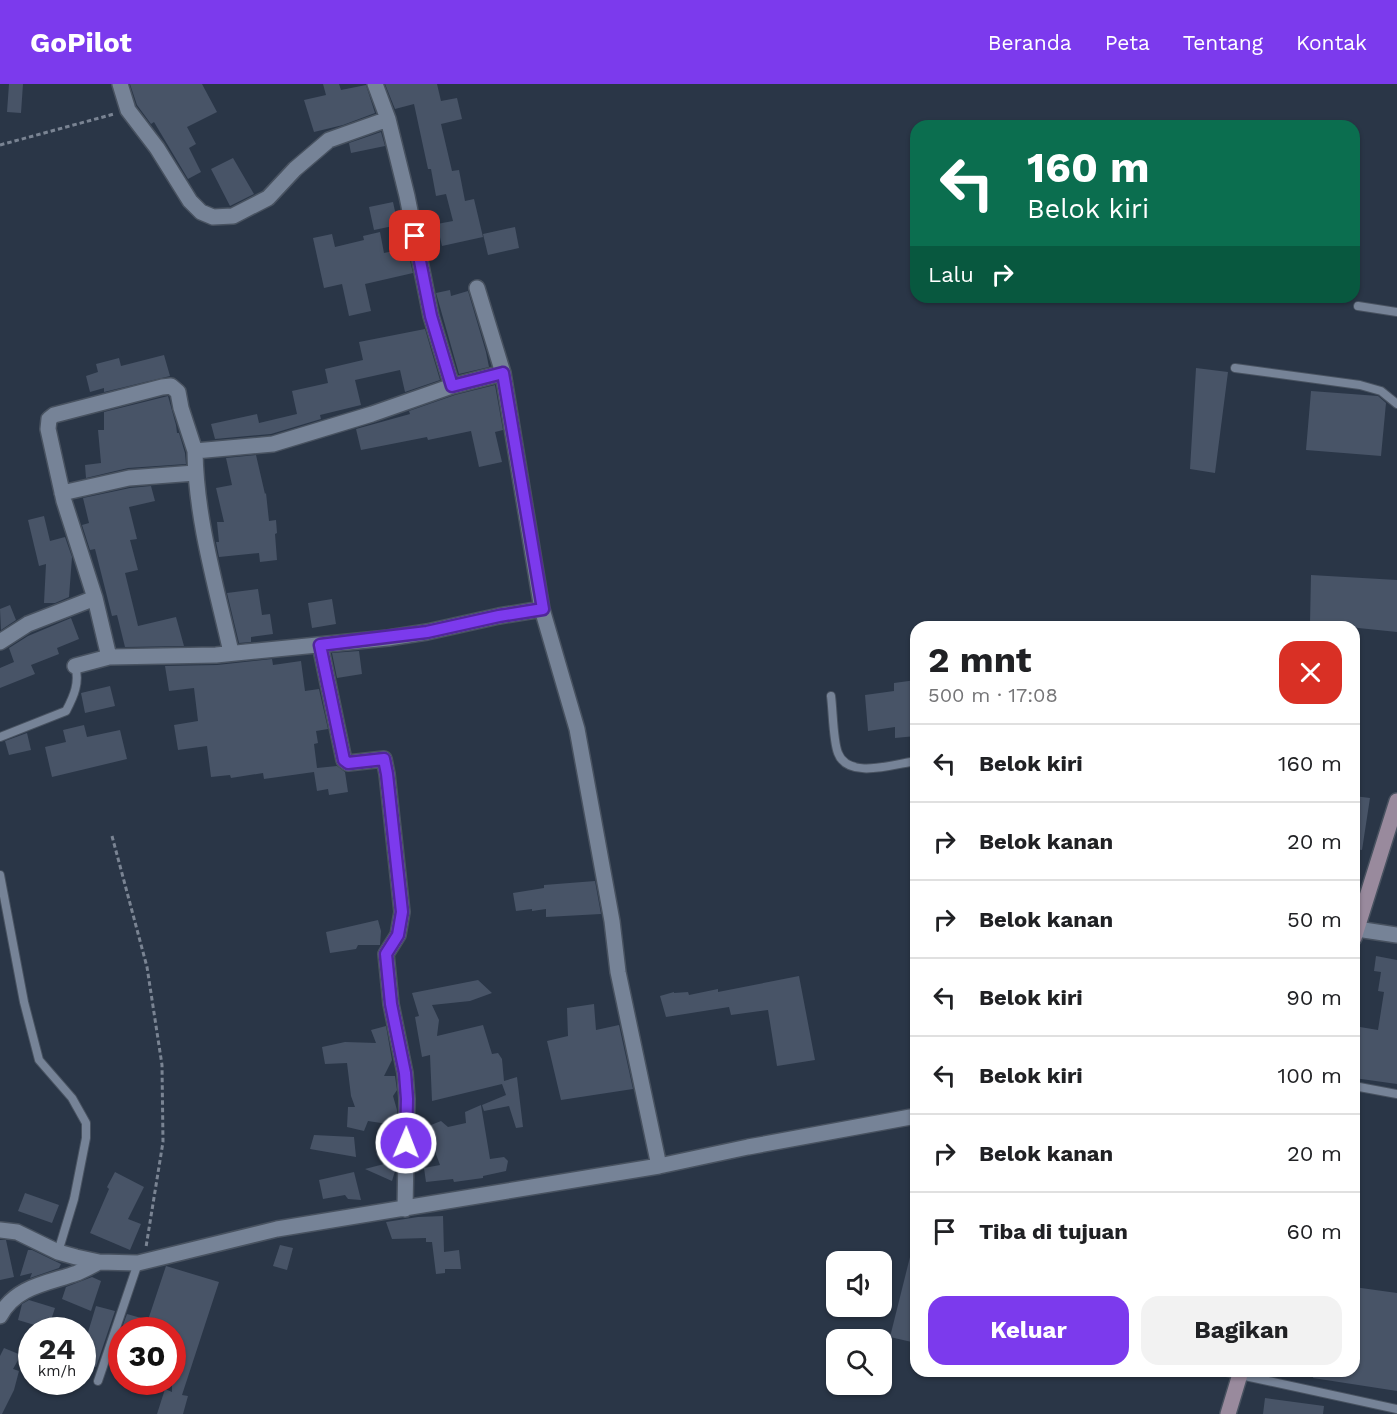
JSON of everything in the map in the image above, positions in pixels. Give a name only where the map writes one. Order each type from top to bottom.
[{"type":"main road","points":[[1360,921],[1397,801]]},
{"type":"main road","points":[[1228,1414],[1239,1377]]},
{"type":"street","points":[[120,84],[128,110],[157,148],[190,201],[201,212],[213,218],[233,216],[268,198],[295,169],[329,140],[388,119]]},
{"type":"street","points":[[375,84],[388,119],[407,196],[431,316],[452,386]]},
{"type":"street","points":[[477,288],[503,373],[543,609],[577,729],[612,921],[618,972],[636,1048],[659,1166]]},
{"type":"street","points":[[195,451],[273,444],[372,414],[452,386],[503,373]]},
{"type":"street","points":[[108,657],[95,598],[62,493],[48,429],[49,419],[54,415],[171,386],[178,392],[195,451],[195,473],[208,551],[231,652]]},
{"type":"street","points":[[62,493],[129,478],[195,473]]},
{"type":"street","points":[[0,642],[28,624],[95,598]]},
{"type":"street","points":[[75,666],[108,657],[216,654],[320,645],[427,632],[543,609]]},
{"type":"street","points":[[320,645],[344,760],[348,763],[384,759],[387,774],[402,912],[398,935],[386,954],[391,1004],[405,1073],[407,1099],[405,1209]]},
{"type":"street","points":[[1360,934],[1397,935]]},
{"type":"street","points":[[0,1230],[17,1232],[58,1252],[99,1262],[141,1263],[278,1229],[659,1166],[910,1117]]},
{"type":"street","points":[[0,1316],[7,1304],[17,1296],[47,1281],[76,1273],[99,1262]]},
{"type":"lane","points":[[1358,306],[1397,312]]},
{"type":"lane","points":[[1235,368],[1360,386],[1381,391],[1397,404]]},
{"type":"lane","points":[[0,736],[66,711],[77,685],[78,676],[75,666]]},
{"type":"lane","points":[[831,696],[837,752],[844,764],[858,770],[910,762]]},
{"type":"lane","points":[[0,875],[24,1002],[39,1059],[72,1098],[86,1123],[86,1137],[74,1199],[58,1252]]},
{"type":"lane","points":[[1360,1087],[1397,1094]]},
{"type":"lane","points":[[98,1381],[141,1263]]},
{"type":"lane","points":[[1257,1377],[1397,1409]]},
{"type":"path","points":[[0,145],[128,110]]},
{"type":"path","points":[[112,836],[113,847],[147,967],[162,1065],[163,1142],[141,1263]]},
{"type":"building","points":[[9,84],[23,84],[21,113],[7,112]]},
{"type":"building","points":[[130,84],[202,84],[217,112],[187,127],[196,144],[189,148],[201,172],[188,179],[154,122],[151,124],[137,105]]},
{"type":"building","points":[[323,84],[339,84],[341,90],[366,85],[375,113],[343,125],[314,132],[304,100],[326,95]]},
{"type":"building","points":[[385,84],[437,84],[441,101],[457,98],[462,119],[441,124],[452,171],[459,170],[465,201],[474,199],[483,237],[442,246],[437,224],[453,221],[446,194],[436,196],[414,104],[395,109]]},
{"type":"building","points":[[381,132],[385,146],[351,153],[349,143]]},
{"type":"building","points":[[233,158],[254,194],[230,206],[211,169]]},
{"type":"building","points":[[393,202],[398,225],[374,230],[369,207]]},
{"type":"building","points":[[515,227],[519,248],[488,255],[483,234]]},
{"type":"building","points":[[380,232],[384,253],[407,248],[413,273],[365,284],[371,311],[349,316],[342,284],[324,288],[313,238],[332,234],[335,247],[364,240],[363,236]]},
{"type":"building","points":[[450,290],[451,296],[468,291],[489,367],[459,374],[436,293]]},
{"type":"building","points":[[425,329],[440,380],[405,392],[400,370],[355,380],[361,405],[320,415],[321,419],[271,434],[215,439],[211,424],[257,414],[259,423],[297,414],[292,391],[328,383],[325,369],[363,360],[359,342]]},
{"type":"building","points":[[164,355],[170,376],[104,392],[104,388],[90,392],[86,376],[98,372],[96,364],[119,358],[121,366]]},
{"type":"building","points":[[1196,368],[1228,372],[1215,473],[1190,469]]},
{"type":"building","points":[[495,385],[503,430],[495,432],[502,462],[479,467],[471,431],[361,450],[356,429],[410,414],[409,411],[455,395]]},
{"type":"building","points":[[1311,391],[1378,396],[1386,403],[1381,456],[1306,450]]},
{"type":"building","points":[[168,396],[177,433],[179,433],[185,453],[186,464],[128,468],[86,478],[85,465],[101,463],[98,430],[104,430],[104,412]]},
{"type":"building","points":[[256,455],[266,493],[269,521],[276,520],[277,560],[260,562],[259,553],[219,557],[216,542],[219,542],[217,522],[224,522],[216,488],[232,485],[226,458]]},
{"type":"building","points":[[151,486],[155,501],[129,507],[137,539],[130,540],[138,570],[125,573],[138,626],[176,617],[184,646],[125,647],[117,615],[112,616],[95,549],[90,550],[82,525],[89,523],[83,498]]},
{"type":"building","points":[[44,516],[50,541],[65,537],[72,557],[69,597],[55,603],[44,603],[46,564],[39,566],[28,520]]},
{"type":"building","points":[[1311,575],[1397,580],[1397,632],[1360,628],[1360,621],[1310,621]]},
{"type":"building","points":[[258,589],[262,615],[270,614],[273,634],[251,637],[251,642],[239,643],[227,593]]},
{"type":"building","points":[[332,599],[336,624],[312,628],[308,603]]},
{"type":"building","points":[[10,605],[16,620],[1,630],[0,609]]},
{"type":"building","points":[[71,618],[79,639],[57,648],[59,654],[31,665],[35,674],[0,688],[0,668],[14,662],[9,648],[28,636]]},
{"type":"building","points":[[359,651],[362,674],[337,678],[332,653]]},
{"type":"building","points":[[272,659],[273,665],[301,661],[305,691],[319,689],[328,729],[316,731],[318,743],[314,744],[317,768],[337,766],[345,772],[348,792],[329,795],[328,789],[317,791],[314,772],[264,779],[263,773],[231,778],[230,775],[211,777],[207,746],[178,750],[174,725],[198,721],[194,688],[169,691],[165,666],[217,665]]},
{"type":"building","points":[[910,681],[910,737],[895,738],[895,727],[868,731],[865,695],[894,691],[894,683]]},
{"type":"building","points":[[110,686],[115,706],[85,713],[81,693]]},
{"type":"building","points":[[84,725],[87,737],[120,730],[127,759],[52,777],[45,747],[66,742],[63,730]]},
{"type":"building","points":[[27,733],[31,750],[9,755],[5,741]]},
{"type":"building","points":[[1360,797],[1370,798],[1362,850],[1360,850]]},
{"type":"building","points":[[595,881],[601,914],[546,917],[546,909],[516,911],[513,893],[544,888],[544,885]]},
{"type":"building","points":[[378,920],[381,931],[380,945],[358,945],[356,949],[330,953],[326,932]]},
{"type":"building","points":[[1376,956],[1397,960],[1397,1084],[1360,1079],[1360,1027],[1378,1030],[1384,992],[1378,991],[1381,972],[1374,971]]},
{"type":"building","points":[[799,976],[815,1060],[777,1066],[768,1010],[731,1015],[729,1007],[666,1017],[660,996],[674,992],[688,992],[689,995],[718,989],[718,992]]},
{"type":"building","points":[[478,980],[492,993],[470,1001],[432,1005],[439,1020],[437,1036],[483,1025],[492,1054],[498,1053],[502,1059],[504,1081],[517,1077],[523,1127],[516,1128],[509,1106],[484,1111],[482,1105],[506,1095],[502,1084],[432,1101],[430,1055],[422,1057],[415,1017],[419,1016],[412,993]]},
{"type":"building","points":[[594,1004],[596,1030],[619,1025],[633,1089],[561,1100],[547,1041],[568,1036],[567,1008]]},
{"type":"building","points":[[386,1026],[392,1060],[384,1076],[395,1076],[397,1090],[393,1096],[397,1120],[394,1125],[368,1121],[364,1131],[347,1127],[348,1107],[355,1107],[351,1096],[347,1063],[325,1064],[322,1047],[345,1042],[376,1043],[371,1030]]},
{"type":"building","points":[[481,1105],[490,1159],[504,1157],[508,1161],[506,1171],[483,1176],[483,1178],[454,1182],[453,1179],[426,1182],[424,1168],[440,1165],[426,1127],[441,1121],[448,1127],[466,1123],[465,1112]]},
{"type":"building","points":[[314,1135],[354,1137],[356,1157],[310,1149]]},
{"type":"building","points":[[384,1164],[396,1168],[392,1181],[365,1169]]},
{"type":"building","points":[[115,1172],[144,1187],[128,1219],[141,1224],[130,1250],[90,1233]]},
{"type":"building","points":[[354,1172],[361,1200],[348,1199],[345,1195],[323,1199],[319,1180]]},
{"type":"building","points":[[25,1193],[59,1205],[52,1223],[18,1211]]},
{"type":"building","points":[[443,1216],[444,1252],[459,1250],[461,1269],[445,1269],[445,1273],[436,1274],[432,1242],[426,1242],[426,1238],[392,1239],[386,1222]]},
{"type":"building","points":[[0,1240],[6,1240],[14,1277],[0,1280]]},
{"type":"building","points":[[280,1245],[293,1248],[287,1270],[273,1266]]},
{"type":"building","points":[[28,1250],[61,1264],[59,1268],[30,1278],[32,1273],[20,1276]]},
{"type":"building","points":[[910,1257],[910,1342],[892,1337],[892,1329]]},
{"type":"building","points":[[166,1266],[219,1282],[186,1383],[186,1317],[149,1317]]},
{"type":"building","points":[[92,1277],[101,1281],[91,1311],[62,1299],[66,1287]]},
{"type":"building","points":[[1360,1288],[1397,1293],[1397,1391],[1313,1378],[1360,1377]]},
{"type":"building","points":[[29,1300],[55,1308],[52,1317],[19,1317],[22,1304]]},
{"type":"building","points":[[96,1306],[115,1311],[113,1317],[108,1317],[108,1332],[96,1367],[96,1317],[93,1317]]},
{"type":"building","points":[[4,1348],[18,1354],[18,1360],[13,1369],[18,1371],[14,1390],[2,1414],[0,1414],[0,1356]]},
{"type":"building","points":[[163,1395],[188,1396],[183,1414],[157,1414]]},
{"type":"building","points":[[1265,1398],[1324,1406],[1323,1414],[1263,1414]]},
{"type":"route","points":[[406,1143],[405,1073],[391,1004],[386,954],[398,935],[402,912],[387,774],[384,759],[348,763],[344,760],[320,645],[427,632],[543,609],[503,373],[452,386],[431,316],[415,236]]}]
